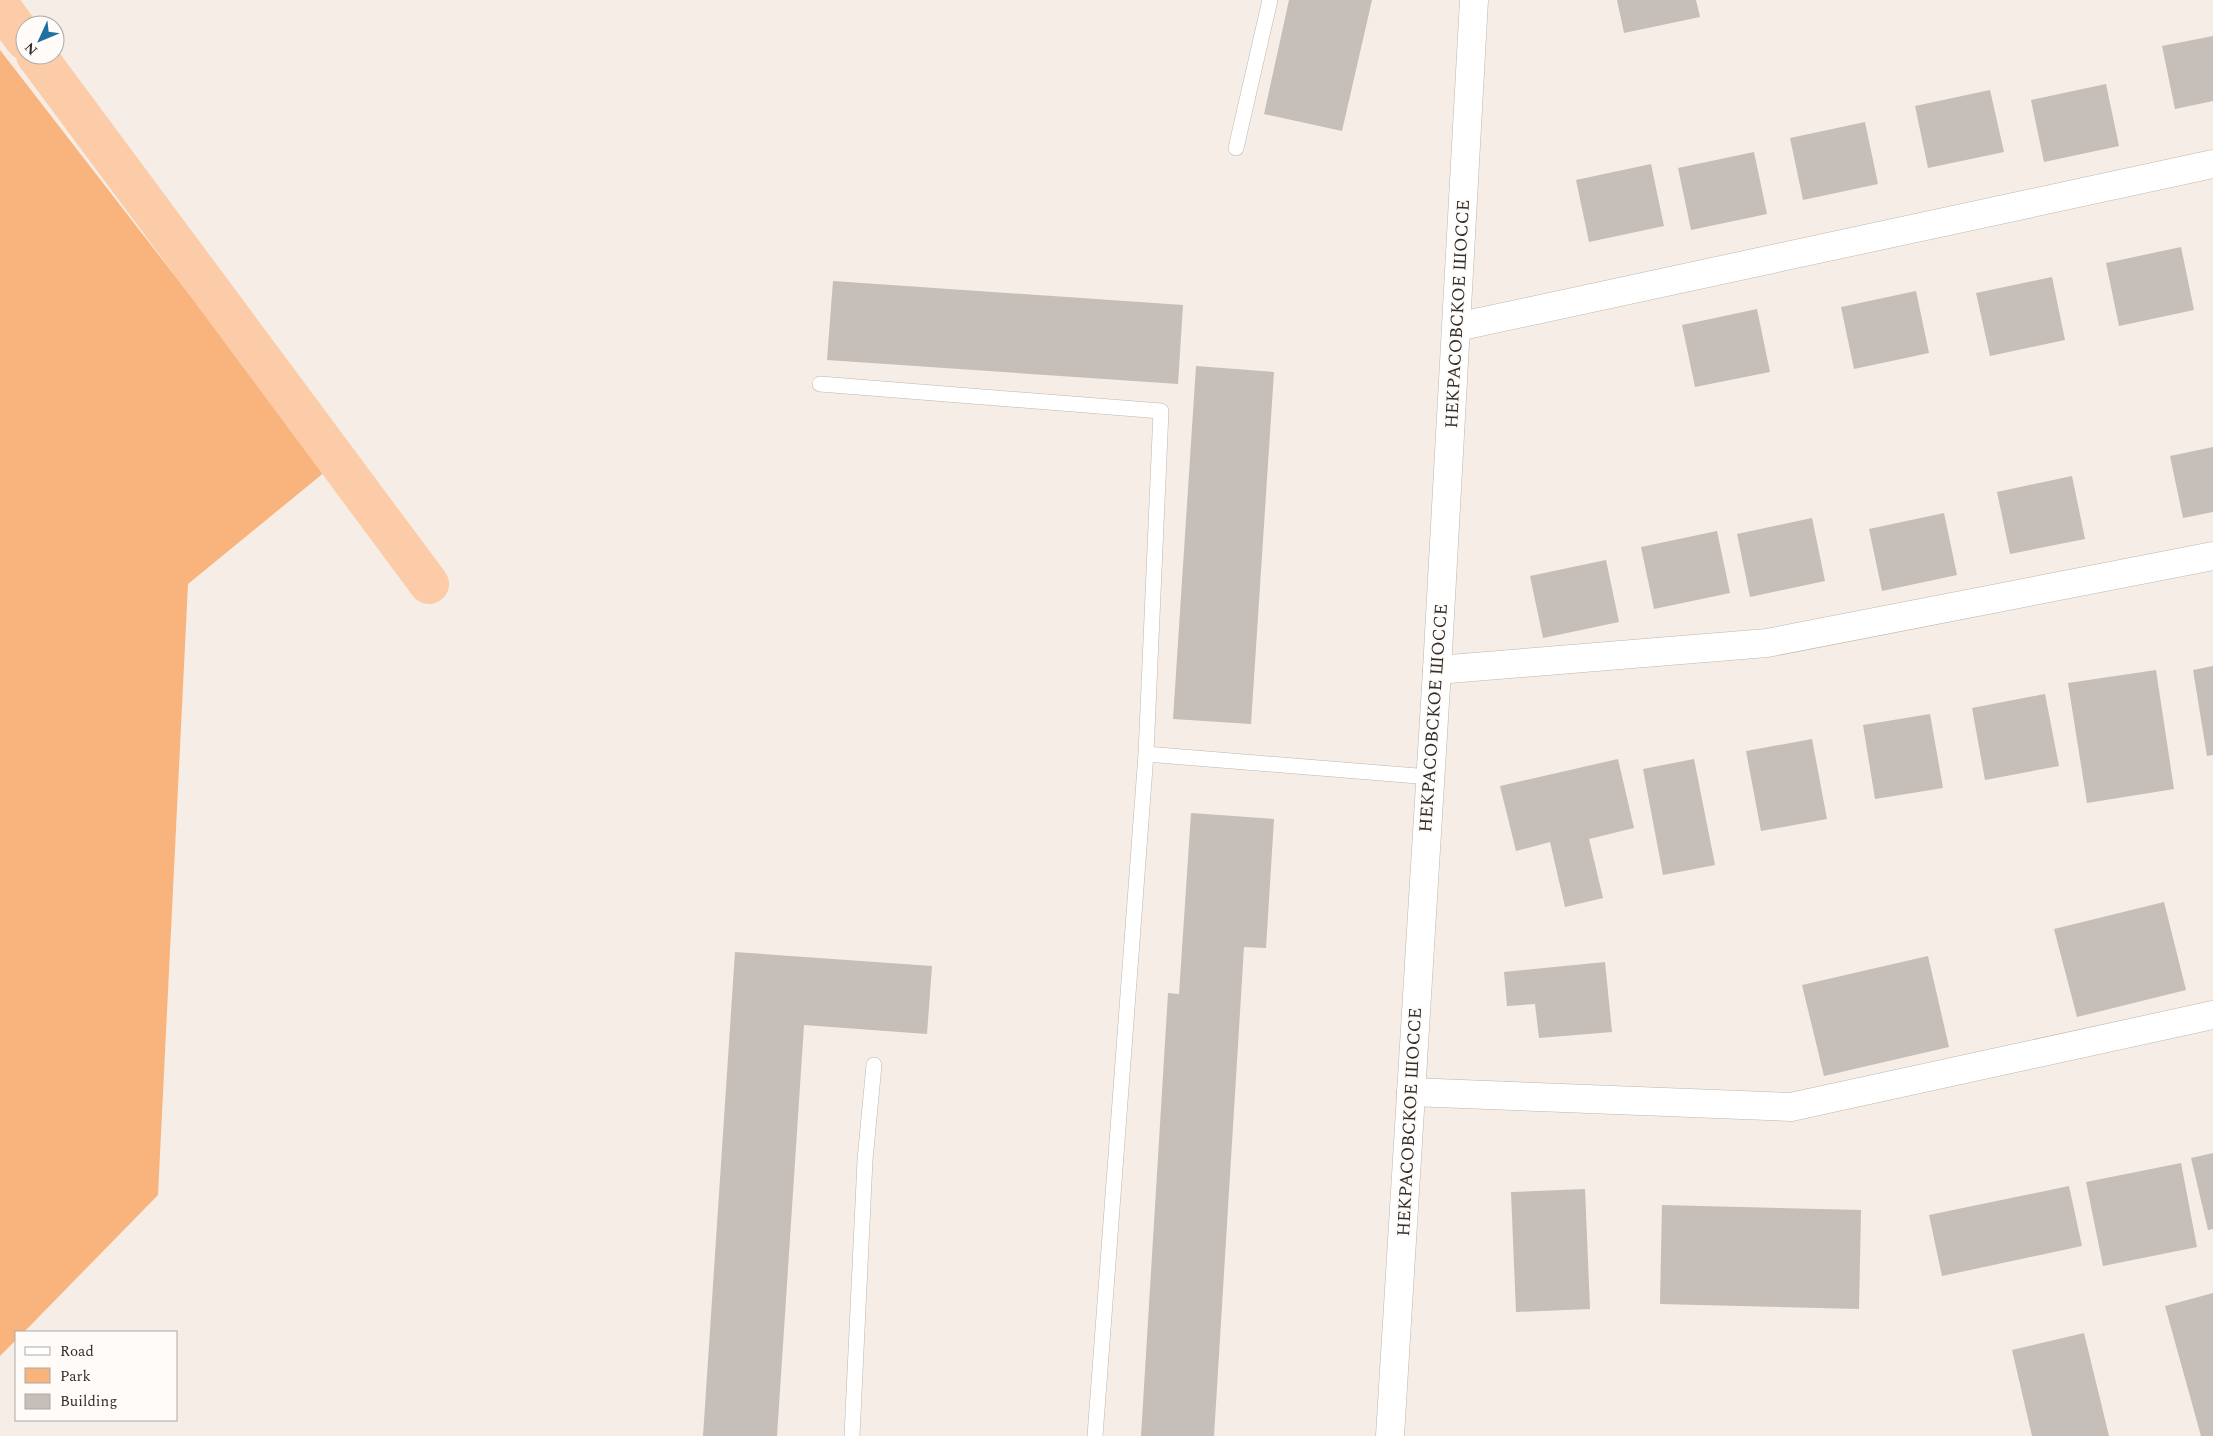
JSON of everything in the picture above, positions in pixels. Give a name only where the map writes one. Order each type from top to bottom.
[{"type":"street","name":"НЕКРАСОВСКОЕ ШОССЕ","points":[[1390,1436],[1437,670],[1474,0]]},
{"type":"street","points":[[1456,327],[2213,164]]},
{"type":"street","points":[[1437,670],[1767,643],[2213,556]]},
{"type":"street","points":[[1411,1092],[1791,1107],[2213,1016]]},
{"type":"lane","points":[[1236,148],[1270,0]]},
{"type":"lane","points":[[820,384],[1161,412],[1146,754],[1095,1436]]},
{"type":"lane","points":[[1146,754],[1430,776]]},
{"type":"lane","points":[[852,1436],[865,1160],[874,1065]]},
{"type":"green space","points":[[0,50],[326,471],[188,584],[158,1195],[25,1331],[15,1331],[15,1341],[0,1356]]},
{"type":"building","points":[[1289,0],[1372,0],[1342,131],[1264,114]]},
{"type":"building","points":[[1617,0],[1696,0],[1700,17],[1624,33]]},
{"type":"building","points":[[2213,36],[2213,101],[2175,109],[2162,46]]},
{"type":"building","points":[[2106,84],[2119,146],[2044,162],[2031,100]]},
{"type":"building","points":[[1990,90],[2004,152],[1928,168],[1915,106]]},
{"type":"building","points":[[1865,122],[1878,184],[1803,200],[1790,138]]},
{"type":"building","points":[[1754,152],[1767,214],[1691,230],[1678,168]]},
{"type":"building","points":[[1651,164],[1664,226],[1589,242],[1576,180]]},
{"type":"building","points":[[2181,247],[2194,310],[2119,326],[2106,263]]},
{"type":"building","points":[[2052,277],[2065,340],[1990,356],[1976,293]]},
{"type":"building","points":[[833,281],[1183,305],[1178,384],[827,360]]},
{"type":"building","points":[[1916,291],[1929,353],[1854,369],[1841,307]]},
{"type":"building","points":[[1757,309],[1770,372],[1695,387],[1682,325]]},
{"type":"building","points":[[1196,366],[1274,372],[1251,724],[1173,719]]},
{"type":"building","points":[[2213,447],[2213,512],[2183,518],[2170,456]]},
{"type":"building","points":[[2072,476],[2085,539],[2010,554],[1997,492]]},
{"type":"building","points":[[1944,513],[1957,575],[1882,591],[1869,529]]},
{"type":"building","points":[[1812,518],[1825,581],[1750,597],[1737,534]]},
{"type":"building","points":[[1717,531],[1730,593],[1654,609],[1641,547]]},
{"type":"building","points":[[1606,560],[1619,622],[1543,638],[1530,576]]},
{"type":"building","points":[[2213,666],[2213,755],[2207,756],[2193,670]]},
{"type":"building","points":[[2156,670],[2174,789],[2087,803],[2068,683]]},
{"type":"building","points":[[2045,694],[2059,766],[1985,780],[1972,708]]},
{"type":"building","points":[[1930,714],[1943,788],[1875,799],[1863,725]]},
{"type":"building","points":[[1812,739],[1827,819],[1761,831],[1746,751]]},
{"type":"building","points":[[1618,759],[1634,828],[1589,839],[1603,898],[1565,907],[1550,842],[1516,851],[1500,786]]},
{"type":"building","points":[[1694,759],[1715,865],[1663,875],[1643,769]]},
{"type":"building","points":[[1191,813],[1274,819],[1266,948],[1244,947],[1214,1436],[1141,1436],[1168,993],[1179,994]]},
{"type":"building","points":[[2164,902],[2186,990],[2077,1017],[2054,929]]},
{"type":"building","points":[[735,952],[932,966],[927,1034],[804,1025],[777,1436],[703,1436]]},
{"type":"building","points":[[1928,956],[1949,1047],[1824,1076],[1802,985]]},
{"type":"building","points":[[1605,962],[1612,1032],[1539,1038],[1535,1004],[1507,1006],[1504,972]]},
{"type":"building","points":[[2213,1153],[2213,1229],[2208,1230],[2191,1158]]},
{"type":"building","points":[[2181,1163],[2197,1247],[2103,1266],[2086,1182]]},
{"type":"building","points":[[2069,1186],[2082,1246],[1942,1276],[1929,1215]]},
{"type":"building","points":[[1585,1189],[1590,1309],[1516,1312],[1511,1192]]},
{"type":"building","points":[[1662,1205],[1861,1210],[1859,1309],[1660,1304]]},
{"type":"building","points":[[2213,1293],[2213,1436],[2201,1436],[2165,1306]]},
{"type":"building","points":[[2084,1333],[2109,1436],[2032,1436],[2012,1350]]},
{"type":"waterway","points":[[0,6],[15,26]]},
{"type":"waterway","points":[[43,65],[429,584]]}]
